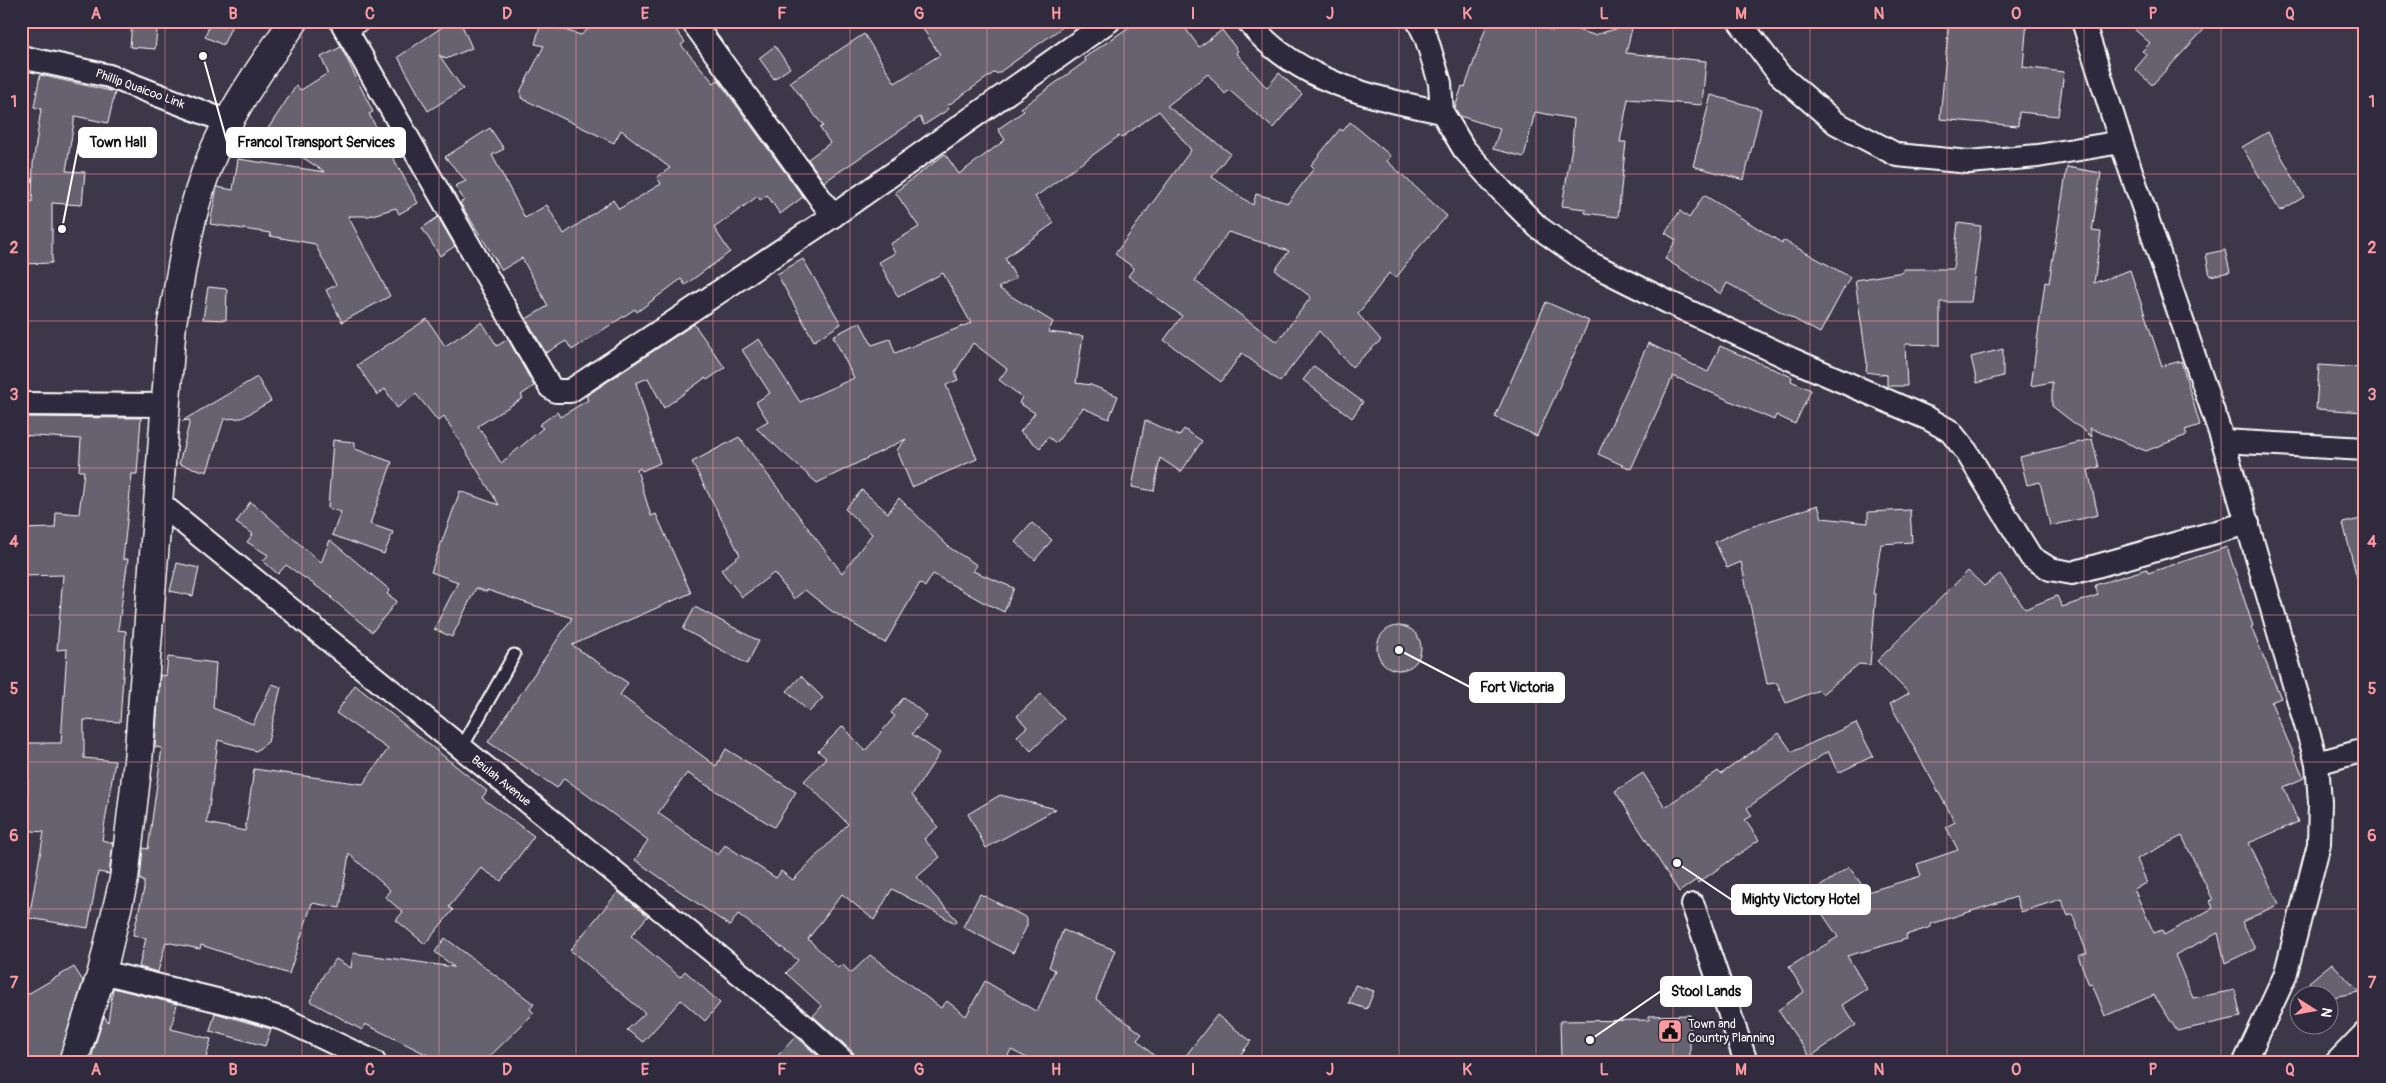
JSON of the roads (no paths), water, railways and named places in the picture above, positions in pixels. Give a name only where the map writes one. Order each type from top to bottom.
[{"type":"street","points":[[692,21],[833,216]]},
{"type":"street","points":[[345,28],[550,387],[556,391],[570,391],[833,216],[1109,21]]},
{"type":"street","points":[[1248,21],[1255,31],[1281,53],[1316,74],[1353,90],[1398,104],[1442,112]]},
{"type":"street","points":[[1418,21],[1426,37],[1440,83],[1442,112],[1464,149],[1538,227],[1586,261],[1764,346],[1929,419],[1950,431],[1966,452],[2031,557],[2050,569],[2072,573],[2248,522]]},
{"type":"street","points":[[1739,21],[1779,74],[1836,123],[1897,155],[1969,162],[2038,156],[2121,142]]},
{"type":"street","points":[[2083,21],[2121,142],[2223,441],[2248,522],[2316,763],[2320,802],[2319,844],[2285,976],[2245,1062]]},
{"type":"street","points":[[73,1062],[102,972],[124,879],[137,771],[172,323],[185,253],[202,180],[228,122],[286,24]]},
{"type":"street","name":"Phillip Quaicoo Link","points":[[21,57],[109,76],[228,122]]},
{"type":"street","points":[[21,404],[165,405]]},
{"type":"street","points":[[2223,441],[2365,449]]},
{"type":"street","name":"Beulah Avenue","points":[[157,501],[808,1028],[844,1062]]},
{"type":"street","points":[[2316,763],[2365,750]]},
{"type":"street","points":[[1693,904],[1746,1062]]},
{"type":"street","points":[[102,972],[237,1005],[286,1020],[374,1062]]},
{"type":"street","points":[[2338,1062],[2365,1033]]},
{"type":"lane","points":[[345,28],[367,21]]},
{"type":"lane","points":[[461,749],[514,655]]},
{"type":"place","name":"Francol Transport Services","points":[[203,56]]},
{"type":"place","name":"Town Hall","points":[[62,229]]},
{"type":"place","name":"Fort Victoria","points":[[1399,650]]},
{"type":"place","name":"Mighty Victory Hotel","points":[[1677,863]]},
{"type":"place","name":"Town and Country Planning","points":[[1670,1031]]},
{"type":"place","name":"Stool Lands","points":[[1590,1040]]}]
